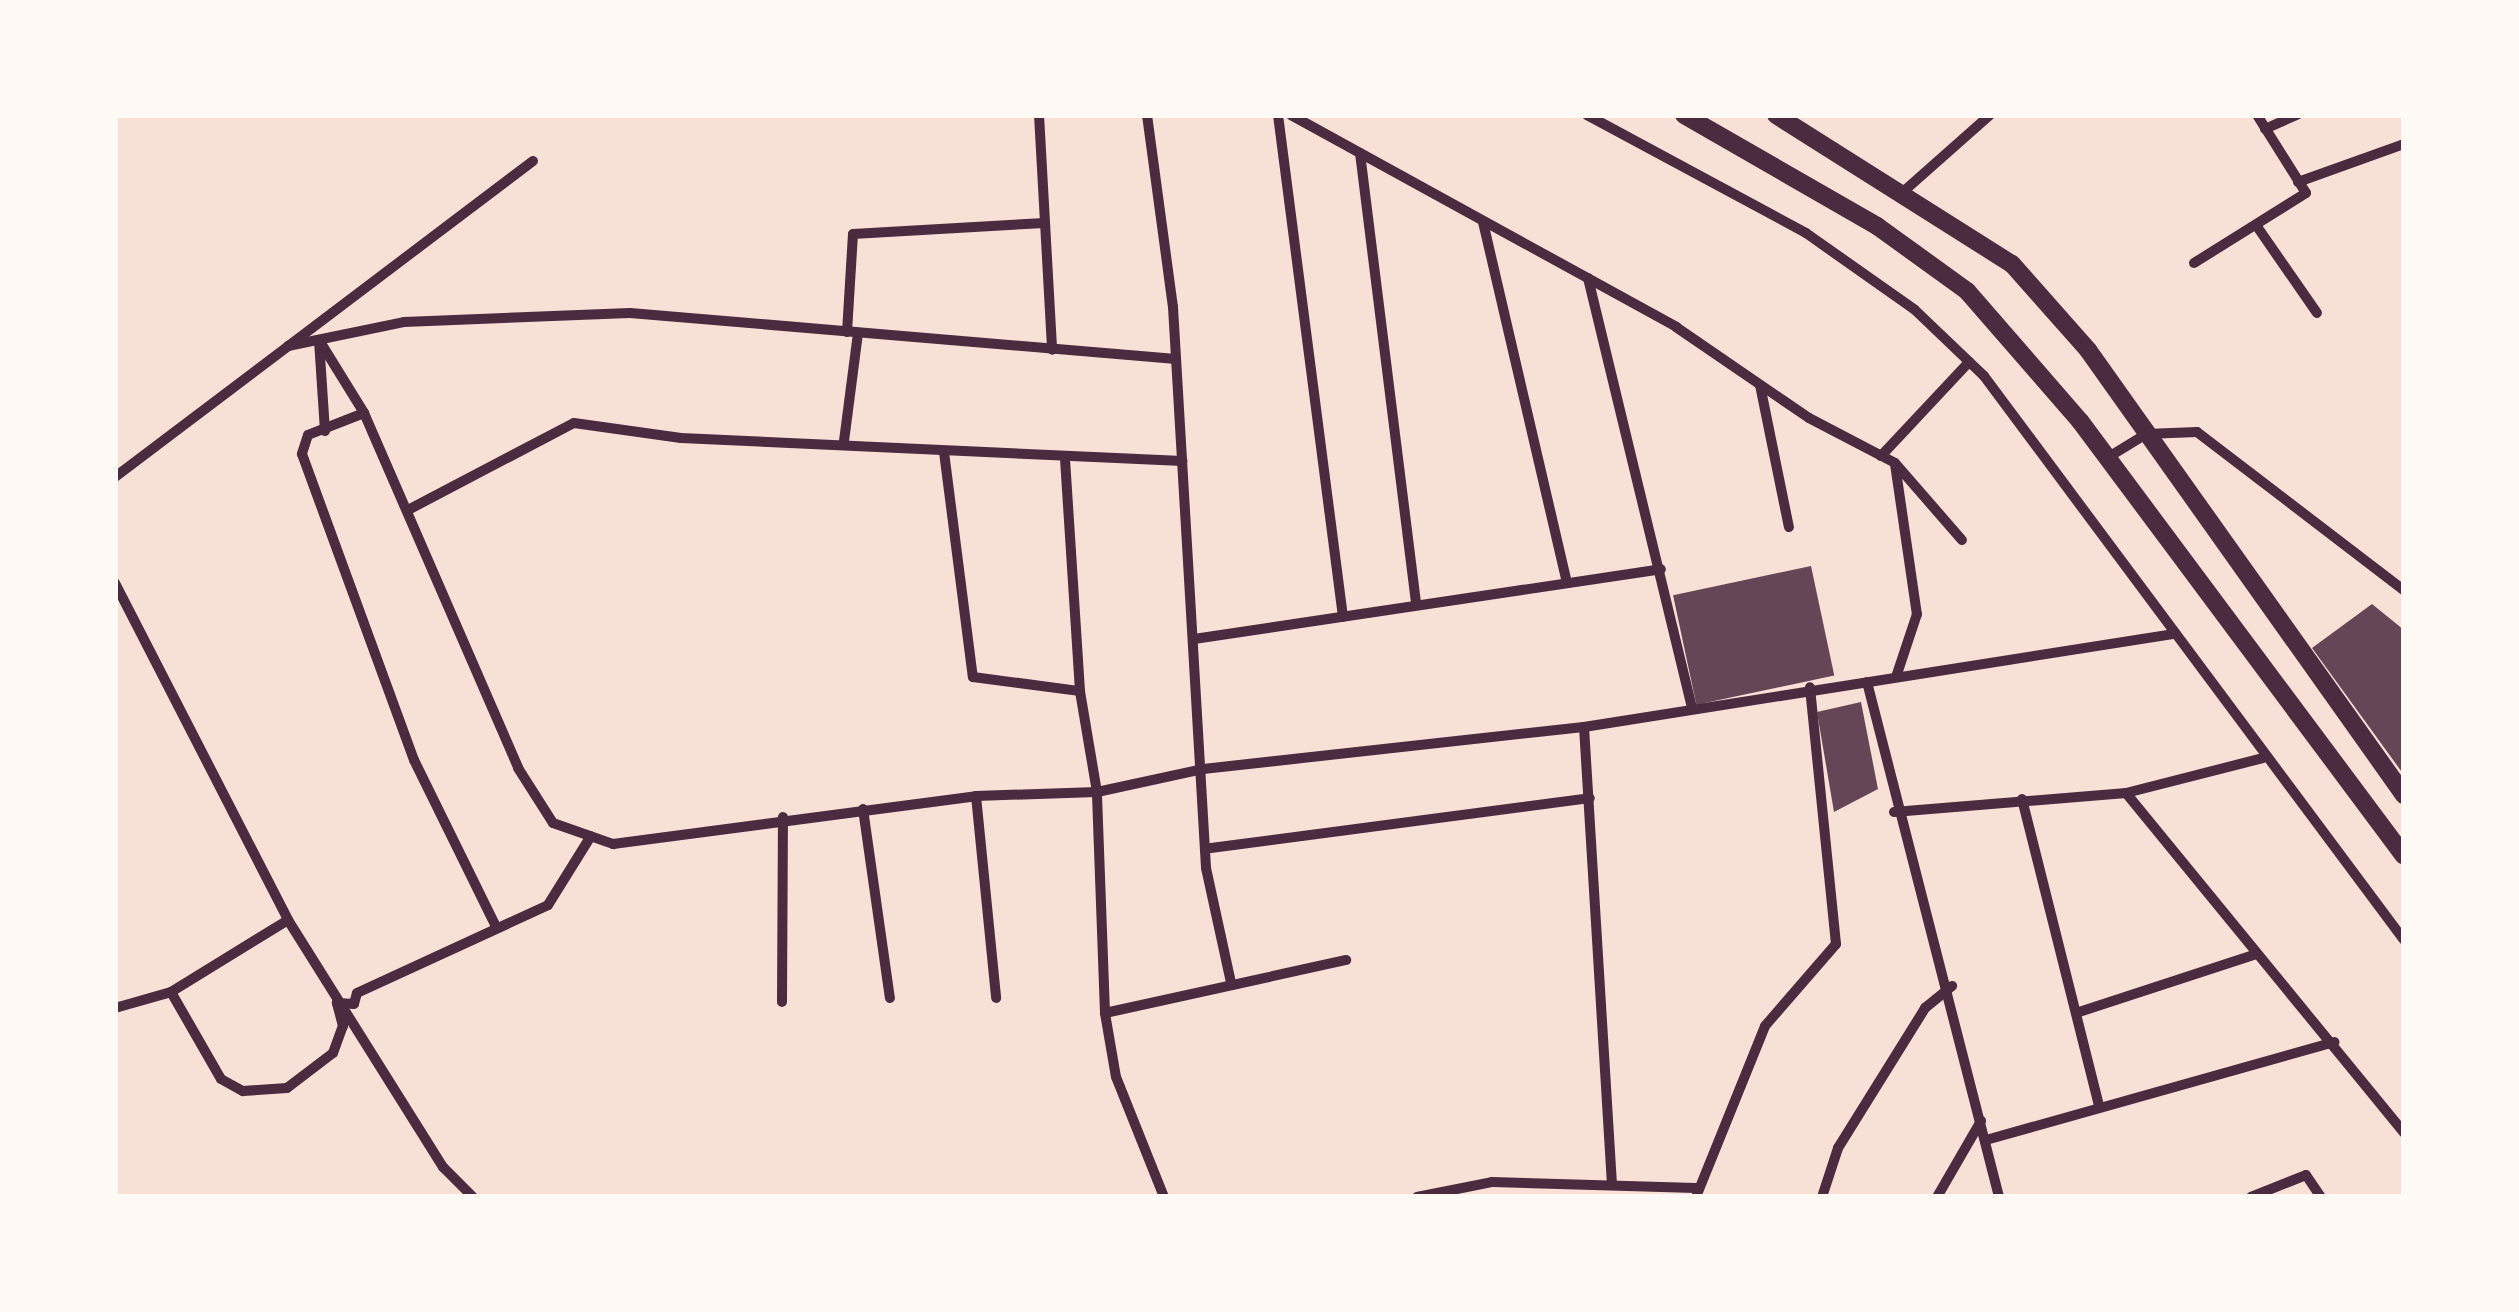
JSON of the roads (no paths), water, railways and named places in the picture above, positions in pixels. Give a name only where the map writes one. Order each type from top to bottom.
[{"type":"street","points":[[1039,115],[1052,350]]},
{"type":"street","points":[[1148,115],[1176,359],[1211,848],[1206,868],[1231,982]]},
{"type":"street","points":[[1278,115],[1343,617]]},
{"type":"street","points":[[1291,115],[1588,278],[1895,463],[1962,540]]},
{"type":"street","points":[[1587,115],[1806,233],[1969,362],[2055,462],[2173,634],[2194,649],[2263,758],[2404,940]]},
{"type":"street","points":[[1684,115],[1877,226],[1967,290],[2107,458],[2404,856]]},
{"type":"street","points":[[1776,115],[1904,191],[2012,264],[2146,434],[2404,795]]},
{"type":"street","points":[[1904,191],[1990,115]]},
{"type":"street","points":[[2194,262],[2306,193],[2257,115]]},
{"type":"street","points":[[2265,128],[2296,115]]},
{"type":"street","points":[[2298,182],[2404,144]]},
{"type":"street","points":[[1360,153],[1416,605]]},
{"type":"street","points":[[115,476],[533,162]]},
{"type":"street","points":[[844,441],[852,333],[852,234],[1045,222]]},
{"type":"street","points":[[1483,222],[1567,582]]},
{"type":"street","points":[[2256,225],[2317,313]]},
{"type":"street","points":[[1588,278],[1662,569],[1691,705]]},
{"type":"street","points":[[288,346],[503,314],[630,312],[1176,359]]},
{"type":"street","points":[[319,340],[364,413],[518,768],[553,823],[613,844],[783,816],[976,796],[1097,792],[1203,769],[1584,727],[1691,705],[2173,634]]},
{"type":"street","points":[[319,340],[325,431]]},
{"type":"street","points":[[1881,456],[1969,362]]},
{"type":"street","points":[[1760,384],[1789,528]]},
{"type":"street","points":[[364,413],[308,436],[302,454],[414,760],[496,927]]},
{"type":"street","points":[[408,510],[574,423],[680,438],[844,441],[1065,461],[1182,462]]},
{"type":"street","points":[[2107,458],[2146,434],[2197,432],[2401,582]]},
{"type":"street","points":[[944,452],[973,676],[1080,691]]},
{"type":"street","points":[[1065,461],[1080,691],[1097,792],[1105,1012],[1116,1077],[1164,1197]]},
{"type":"street","points":[[1895,463],[1917,614],[1896,677]]},
{"type":"street","points":[[1194,639],[1662,569]]},
{"type":"street","points":[[115,583],[288,920],[443,1168],[473,1197]]},
{"type":"street","points":[[1867,682],[1894,812],[1952,986],[1999,1197]]},
{"type":"street","points":[[1416,1197],[1492,1182],[1612,1184],[1696,1193],[1764,1026],[1836,944],[1810,687]]},
{"type":"street","points":[[1584,727],[1612,1184]]},
{"type":"street","points":[[1894,812],[2022,799],[2126,794],[2263,758]]},
{"type":"street","points":[[2126,794],[2334,1042],[2404,1134]]},
{"type":"street","points":[[976,796],[996,998]]},
{"type":"street","points":[[1211,848],[1590,798]]},
{"type":"street","points":[[2022,799],[2099,1105]]},
{"type":"street","points":[[863,808],[890,998]]},
{"type":"street","points":[[782,1002],[783,816]]},
{"type":"street","points":[[336,1002],[354,1004],[357,993],[548,905],[591,836]]},
{"type":"street","points":[[115,1008],[171,992],[288,920]]},
{"type":"street","points":[[2076,1013],[2257,954]]},
{"type":"street","points":[[1105,1012],[1346,960]]},
{"type":"street","points":[[1822,1197],[1858,1117],[1925,1008],[1952,986]]},
{"type":"street","points":[[171,992],[221,1079],[264,1094],[334,1053],[343,1026],[336,1002]]},
{"type":"street","points":[[1986,1140],[2099,1105],[2334,1042]]},
{"type":"street","points":[[1938,1197],[1982,1120]]},
{"type":"street","points":[[2251,1197],[2306,1175],[2321,1197]]}]
